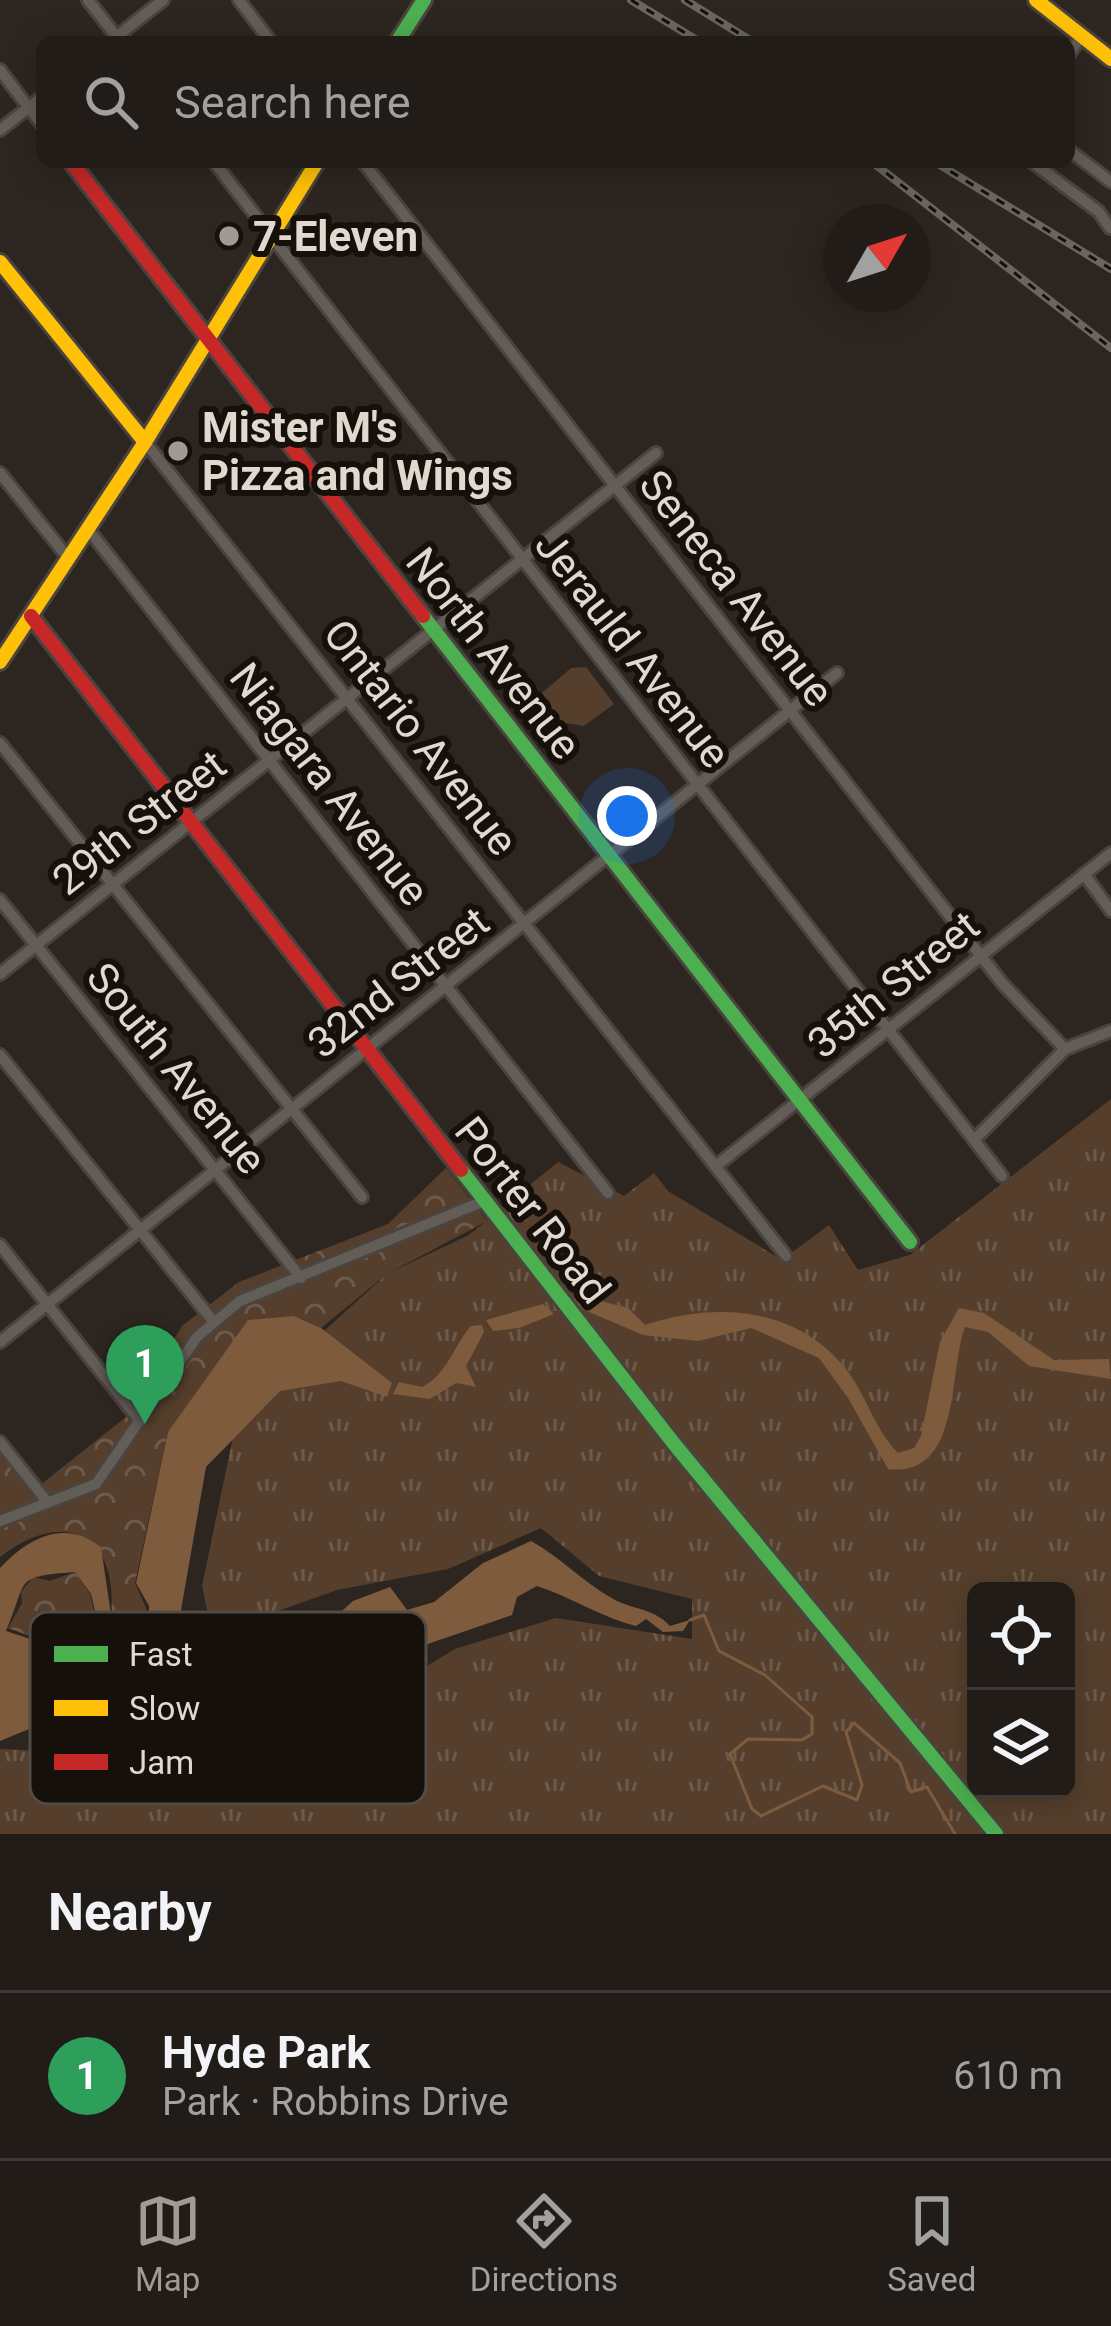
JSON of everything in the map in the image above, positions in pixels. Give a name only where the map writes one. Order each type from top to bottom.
[{"type":"main road","points":[[401,36],[424,0]]},
{"type":"main road","points":[[1036,0],[1110,56]]},
{"type":"main road","name":"North Avenue","points":[[76,168],[910,1242]]},
{"type":"main road","points":[[0,662],[145,442],[313,168]]},
{"type":"main road","name":"Ontario Avenue","points":[[0,262],[145,442]]},
{"type":"main road","name":"Porter Road","points":[[32,616],[576,1318],[996,1834]]},
{"type":"street","points":[[88,0],[113,36]]},
{"type":"street","points":[[121,36],[163,0]]},
{"type":"street","points":[[239,0],[266,36]]},
{"type":"street","points":[[1075,45],[1082,36]]},
{"type":"street","points":[[0,70],[36,117]]},
{"type":"street","points":[[0,130],[36,101]]},
{"type":"street","points":[[1075,155],[1111,182]]},
{"type":"street","name":"Jerauld Avenue","points":[[219,168],[1002,1177]]},
{"type":"street","name":"Seneca Avenue","points":[[368,168],[981,955],[1065,1049]]},
{"type":"street","points":[[1040,168],[1099,212],[1110,228]]},
{"type":"street","name":"Ontario Avenue","points":[[145,442],[786,1256]]},
{"type":"street","name":"29th Street","points":[[0,974],[656,453]]},
{"type":"street","points":[[0,473],[69,559]]},
{"type":"street","name":"Niagara Avenue","points":[[88,529],[608,1193]]},
{"type":"street","name":"32nd Street","points":[[0,1342],[837,673]]},
{"type":"street","points":[[0,743],[362,1197]]},
{"type":"street","name":"35th Street","points":[[716,1166],[1111,853]]},
{"type":"street","points":[[1084,874],[1111,911]]},
{"type":"street","name":"South Avenue","points":[[0,900],[301,1277]]},
{"type":"street","points":[[974,1140],[1065,1049],[1111,1031]]},
{"type":"street","points":[[0,1055],[213,1321]]},
{"type":"street","points":[[0,1521],[96,1484],[213,1321],[240,1301],[484,1201]]},
{"type":"street","points":[[0,1245],[140,1421]]},
{"type":"street","points":[[0,1442],[48,1503]]},
{"type":"green space","points":[[586,667],[614,704],[584,726],[553,721],[535,699],[571,668]]},
{"type":"green space","points":[[1111,1099],[1111,1834],[0,1834],[0,1749],[30,1750],[30,1804],[426,1804],[426,1667],[455,1649],[556,1618],[692,1639],[692,1599],[599,1576],[541,1528],[448,1569],[337,1590],[275,1612],[208,1612],[202,1586],[239,1408],[387,1274],[469,1235],[558,1162],[624,1196],[654,1173],[668,1191],[782,1260],[829,1225],[858,1270],[910,1255]]},
{"type":"green space","points":[[446,1168],[487,1221],[387,1274],[321,1328],[294,1316],[168,1432],[135,1583],[146,1612],[111,1612],[106,1565],[82,1537],[65,1532],[45,1534],[0,1557],[0,1449],[34,1490],[126,1417],[182,1326],[239,1282],[388,1224]]},
{"type":"green space","points":[[75,1572],[90,1594],[94,1612],[30,1612],[30,1636],[8,1628],[22,1603],[21,1592],[33,1577],[50,1581]]},
{"type":"shaded area","points":[[582,1296],[628,1308],[645,1325],[673,1317],[729,1312],[782,1322],[807,1334],[849,1373],[898,1453],[914,1448],[921,1436],[940,1342],[959,1308],[984,1313],[1054,1360],[1109,1359],[1111,1379],[1029,1366],[988,1332],[965,1327],[940,1440],[929,1457],[912,1467],[888,1469],[819,1358],[751,1328],[698,1341],[643,1335],[582,1309],[573,1299]]},
{"type":"shaded area","points":[[543,1304],[554,1314],[519,1328],[493,1331],[486,1320]]},
{"type":"shaded area","points":[[294,1316],[321,1328],[392,1383],[387,1397],[341,1381],[280,1391],[206,1467],[182,1612],[149,1612],[136,1583],[168,1432],[248,1320]]},
{"type":"shaded area","points":[[482,1325],[484,1332],[466,1366],[476,1387],[456,1383],[430,1399],[393,1394],[399,1382],[422,1387],[431,1381],[471,1326]]},
{"type":"shaded area","points":[[74,1534],[101,1547],[111,1612],[95,1612],[91,1594],[75,1572],[41,1576],[21,1590],[6,1631],[30,1639],[30,1729],[0,1741],[0,1568],[22,1548],[47,1535]]},
{"type":"shaded area","points":[[531,1541],[618,1601],[656,1615],[670,1626],[690,1620],[683,1631],[663,1632],[646,1619],[636,1626],[537,1586],[517,1597],[512,1615],[426,1645],[426,1612],[341,1612],[353,1601],[390,1587],[407,1610],[434,1602],[483,1563]]},
{"type":"waterway","points":[[690,1620],[704,1615],[719,1651],[765,1675],[812,1717],[812,1734],[802,1740],[748,1739],[730,1754],[752,1809],[761,1816],[823,1786],[857,1800],[862,1785],[846,1732],[854,1723],[900,1763],[911,1792],[927,1787],[955,1834]]},
{"type":"railway","points":[[631,0],[690,36]]},
{"type":"railway","points":[[685,0],[743,36]]},
{"type":"railway","points":[[880,168],[1111,348]]},
{"type":"railway","points":[[945,168],[1111,269]]},
{"type":"traffic: fast","points":[[401,36],[424,0]]},
{"type":"traffic: fast","points":[[423,616],[910,1242]]},
{"type":"traffic: fast","points":[[461,1170],[675,1445],[996,1834]]},
{"type":"traffic: slow","points":[[1036,0],[1111,59]]},
{"type":"traffic: slow","points":[[0,662],[145,442],[313,168]]},
{"type":"traffic: slow","points":[[0,262],[145,442]]},
{"type":"traffic: jam","points":[[76,168],[423,616]]},
{"type":"traffic: jam","points":[[31,616],[461,1170]]},
{"type":"place","name":"7-Eleven","points":[[229,236]]},
{"type":"place","name":"Mister M's Pizza and Wings","points":[[178,451]]},
{"type":"place","name":"Hyde Park","points":[[145,1424]]}]
